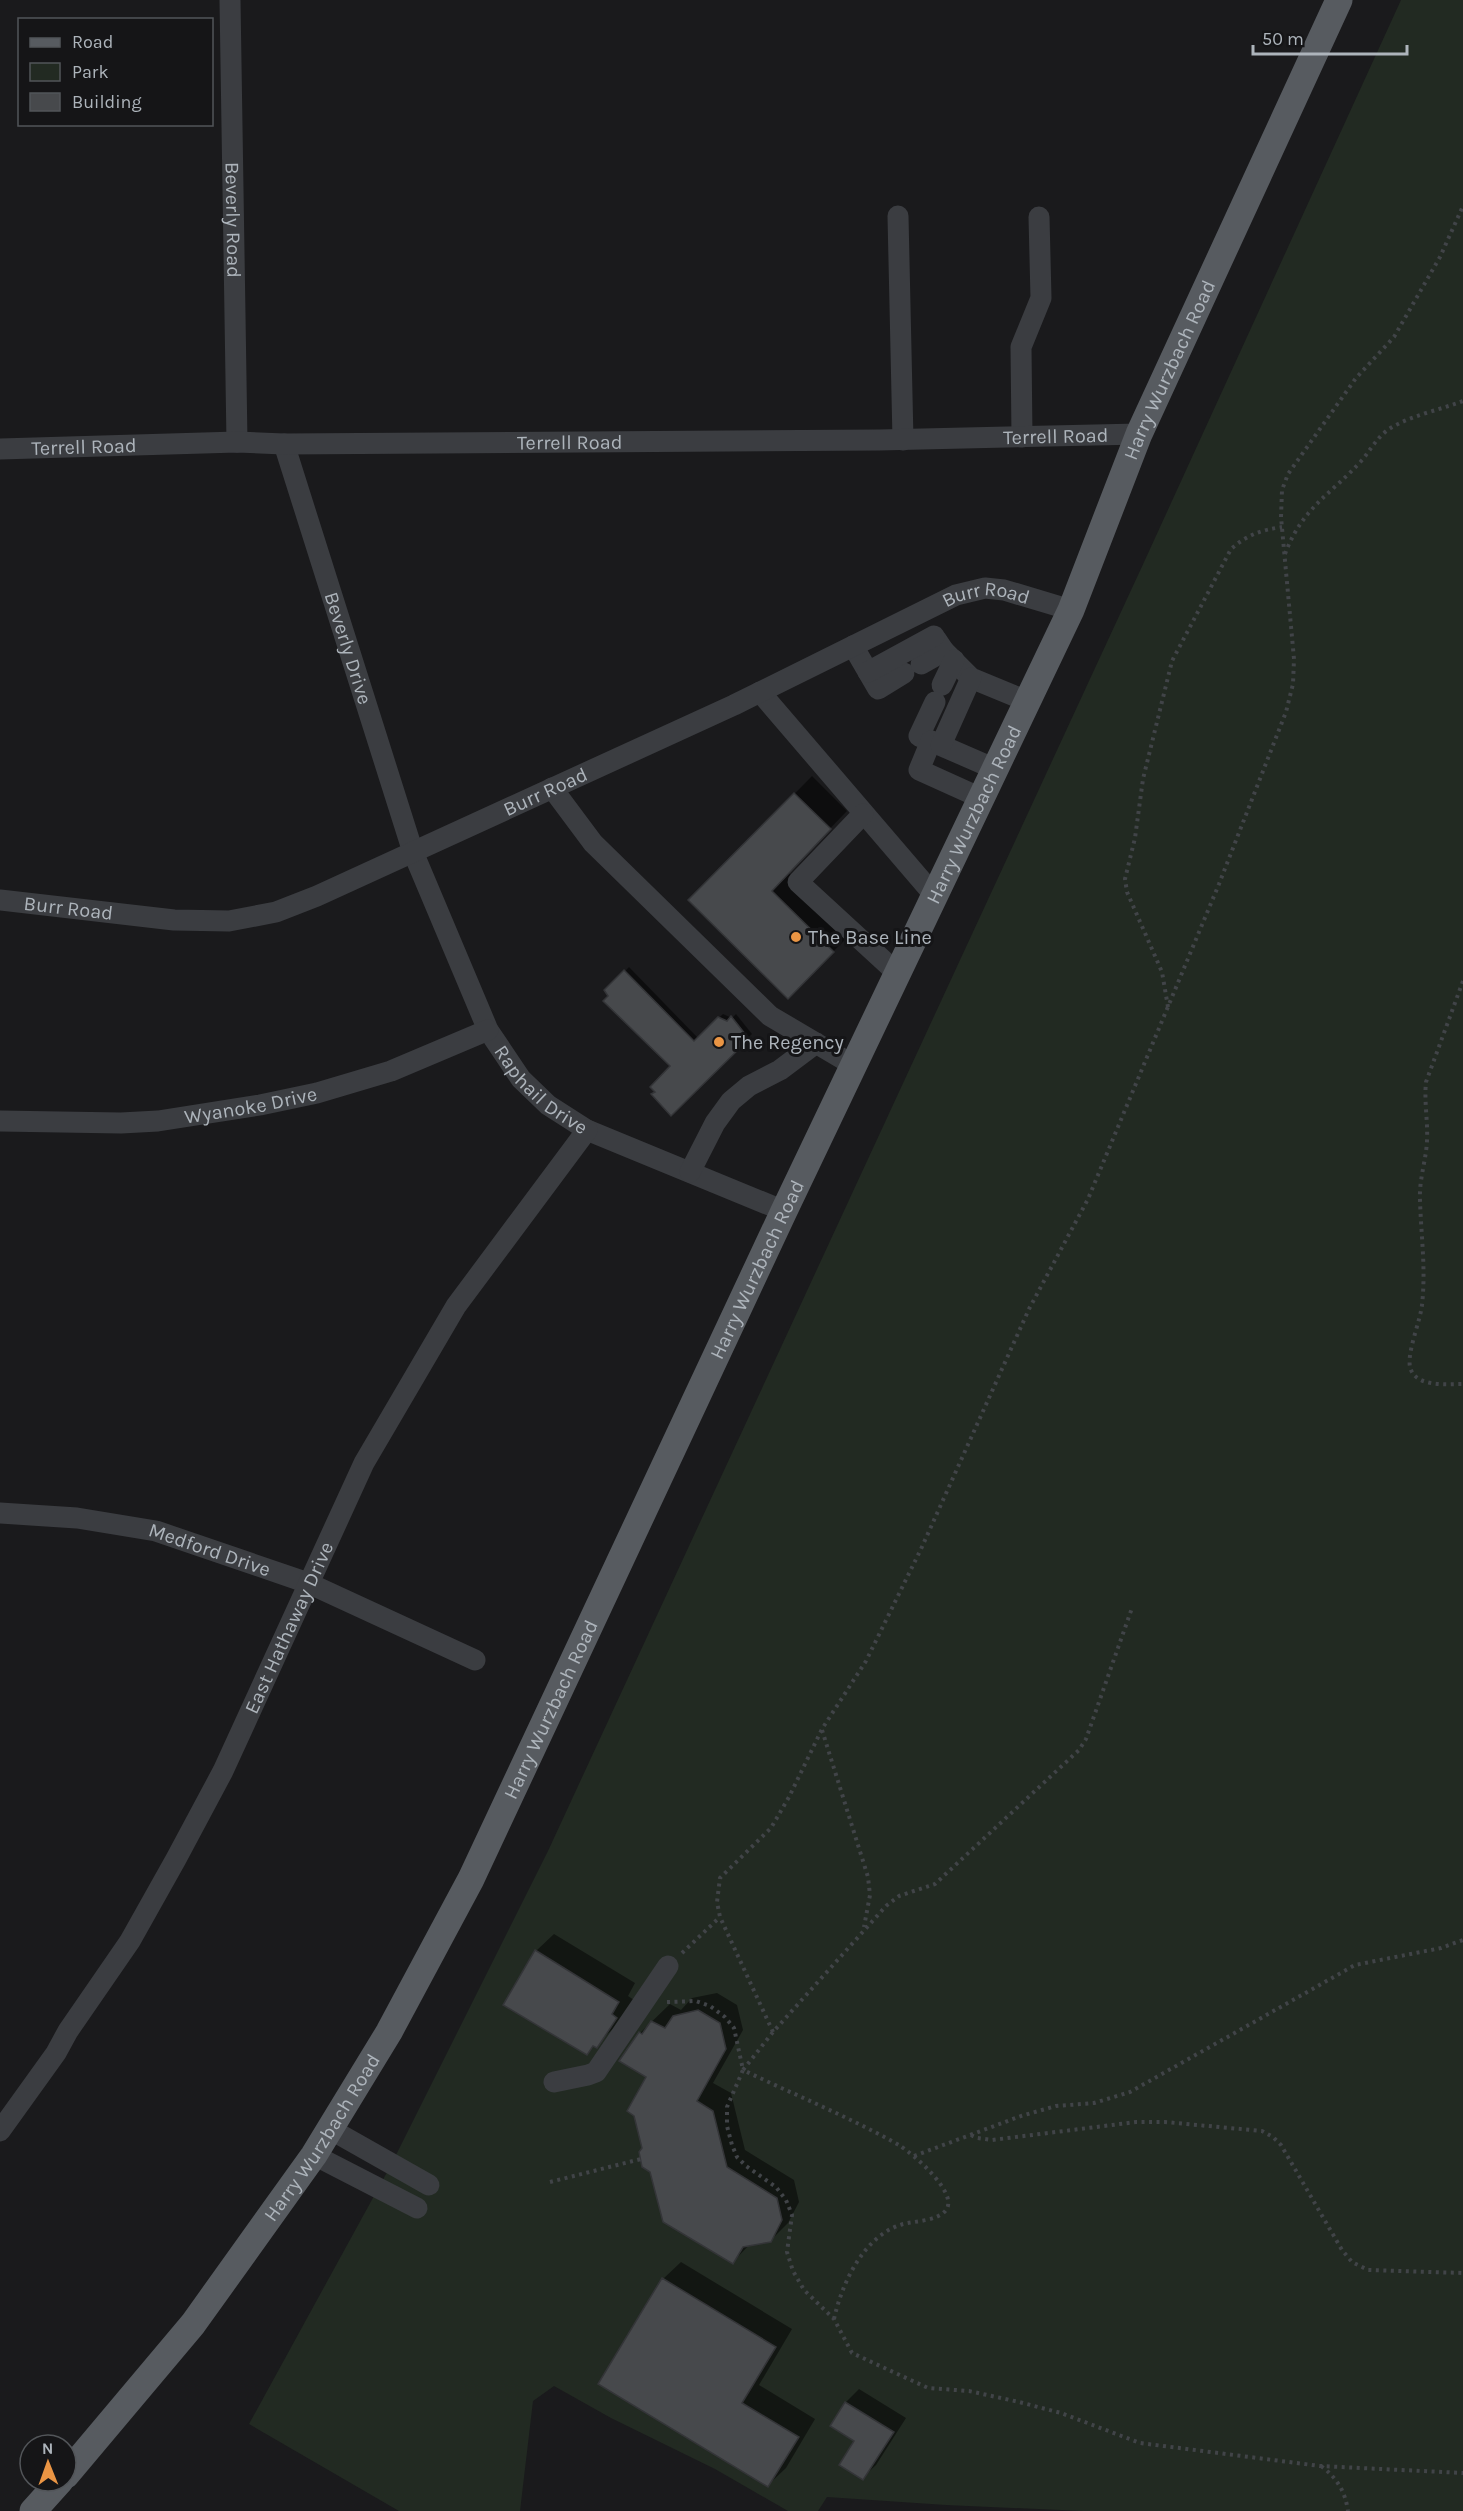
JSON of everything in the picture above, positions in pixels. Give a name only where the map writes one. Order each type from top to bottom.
[{"type":"main road","name":"Harry Wurzbach Road","points":[[78,2461],[194,2324],[314,2155],[389,2032],[471,1879],[853,1065],[1071,610],[1139,434],[1339,0]]},
{"type":"main road","points":[[33,2511],[49,2493]]},
{"type":"street","name":"Beverly Road","points":[[230,0],[237,442]]},
{"type":"street","points":[[898,216],[903,440]]},
{"type":"street","points":[[1022,437],[1021,347],[1041,298],[1039,217]]},
{"type":"street","name":"Terrell Road","points":[[0,449],[237,442],[284,444],[903,440],[1139,434]]},
{"type":"street","name":"Beverly Drive","points":[[284,444],[413,852]]},
{"type":"street","name":"Burr Road","points":[[0,900],[174,920],[229,921],[276,912],[413,852],[760,692],[956,595],[985,588],[1004,590],[1071,610]]},
{"type":"street","points":[[920,613],[944,649],[971,678],[1027,701]]},
{"type":"street","points":[[853,646],[878,689],[944,649]]},
{"type":"street","points":[[868,672],[944,649]]},
{"type":"street","points":[[944,649],[938,693],[919,736],[995,768]]},
{"type":"street","points":[[971,678],[919,770],[981,798]]},
{"type":"street","points":[[760,692],[934,895]]},
{"type":"street","points":[[552,788],[593,843],[770,1016],[853,1065]]},
{"type":"street","points":[[864,814],[798,882],[897,973]]},
{"type":"street","name":"Raphail Drive","points":[[413,852],[488,1029],[521,1079],[548,1104],[587,1130],[784,1211]]},
{"type":"street","name":"Wyanoke Drive","points":[[0,1121],[121,1123],[158,1121],[260,1105],[317,1094],[391,1071],[488,1029]]},
{"type":"street","points":[[690,1172],[715,1123],[731,1101],[749,1086],[780,1070],[816,1043]]},
{"type":"street","name":"East Hathaway Drive","points":[[0,2131],[56,2053],[68,2031],[130,1941],[159,1890],[223,1771],[364,1463],[456,1306],[587,1130]]},
{"type":"street","name":"Medford Drive","points":[[0,1513],[77,1518],[156,1531],[308,1583],[475,1660]]},
{"type":"street","points":[[554,2082],[596,2072],[668,1966]]},
{"type":"street","points":[[330,2129],[429,2185]]},
{"type":"street","points":[[314,2155],[417,2208]]},
{"type":"path","points":[[773,2032],[720,1917],[717,1902],[720,1878],[771,1828],[789,1797],[822,1729],[866,1662],[890,1616],[1029,1309],[1088,1198],[1168,1008],[1286,712],[1293,684],[1294,660],[1282,527],[1282,490],[1288,474],[1356,378],[1395,337],[1440,257],[1463,206]]},
{"type":"path","points":[[1285,555],[1293,533],[1311,508],[1362,459],[1379,436],[1398,423],[1463,401]]},
{"type":"path","points":[[1168,1008],[1162,972],[1127,892],[1125,879],[1135,838],[1151,740],[1172,661],[1231,549],[1244,538],[1262,530],[1282,527]]},
{"type":"path","points":[[1463,981],[1426,1082],[1427,1139],[1420,1178],[1425,1282],[1421,1313],[1410,1357],[1410,1367],[1420,1380],[1430,1383],[1463,1384]]},
{"type":"path","points":[[1132,1608],[1086,1739],[1079,1750],[935,1884],[899,1896],[886,1906],[773,2032],[743,2070],[727,2107],[727,2126],[732,2145],[741,2162],[776,2187],[786,2200],[792,2215],[787,2252],[793,2271],[804,2290],[834,2319],[852,2354],[928,2388],[969,2391],[1019,2402],[1061,2413],[1140,2443],[1320,2466],[1463,2473]]},
{"type":"path","points":[[822,1729],[868,1877],[870,1895],[868,1915],[862,1931]]},
{"type":"path","points":[[668,1966],[720,1917]]},
{"type":"path","points":[[913,2156],[1056,2106],[1094,2103],[1130,2092],[1354,1965],[1441,1948],[1463,1940]]},
{"type":"path","points":[[640,2006],[678,2000],[696,2001],[710,2006],[725,2017],[734,2028],[743,2070]]},
{"type":"path","points":[[743,2070],[901,2146],[948,2194],[950,2202],[946,2211],[938,2216],[889,2229],[878,2237],[856,2266],[837,2305],[834,2319]]},
{"type":"path","points":[[971,2134],[977,2138],[992,2140],[1136,2122],[1165,2122],[1262,2132],[1273,2137],[1281,2145],[1342,2250],[1352,2262],[1368,2270],[1463,2273]]},
{"type":"path","points":[[550,2182],[640,2159]]},
{"type":"path","points":[[1320,2466],[1332,2475],[1340,2486],[1346,2497],[1348,2511]]},
{"type":"green space","points":[[1401,0],[1463,0],[1463,2511],[1083,2511],[827,2497],[818,2511],[788,2511],[715,2469],[611,2418],[554,2386],[533,2401],[520,2511],[399,2511],[249,2424],[391,2165],[548,1851],[1145,560]]},
{"type":"building","points":[[794,793],[831,829],[772,891],[834,952],[788,999],[688,900]]},
{"type":"building","name":"The Regency","points":[[624,970],[694,1041],[718,1017],[727,1021],[731,1016],[749,1039],[671,1116],[651,1094],[655,1092],[650,1087],[670,1066],[603,1001],[608,996],[604,990]]},
{"type":"building","points":[[535,1950],[619,2002],[612,2014],[617,2018],[597,2048],[593,2046],[587,2055],[503,2005]]},
{"type":"building","points":[[698,2010],[720,2023],[726,2049],[697,2101],[713,2111],[727,2167],[777,2198],[782,2220],[771,2242],[743,2247],[733,2264],[663,2222],[650,2172],[642,2167],[639,2152],[642,2148],[634,2116],[627,2111],[646,2077],[619,2061],[639,2032],[642,2034],[651,2021],[665,2028],[673,2016]]},
{"type":"building","points":[[662,2278],[776,2347],[742,2403],[799,2437],[768,2487],[598,2384]]},
{"type":"building","points":[[845,2402],[894,2432],[863,2480],[839,2465],[854,2441],[830,2426]]},
{"type":"place","name":"The Base Line","points":[[796,937]]},
{"type":"place","name":"The Regency","points":[[719,1042]]}]
